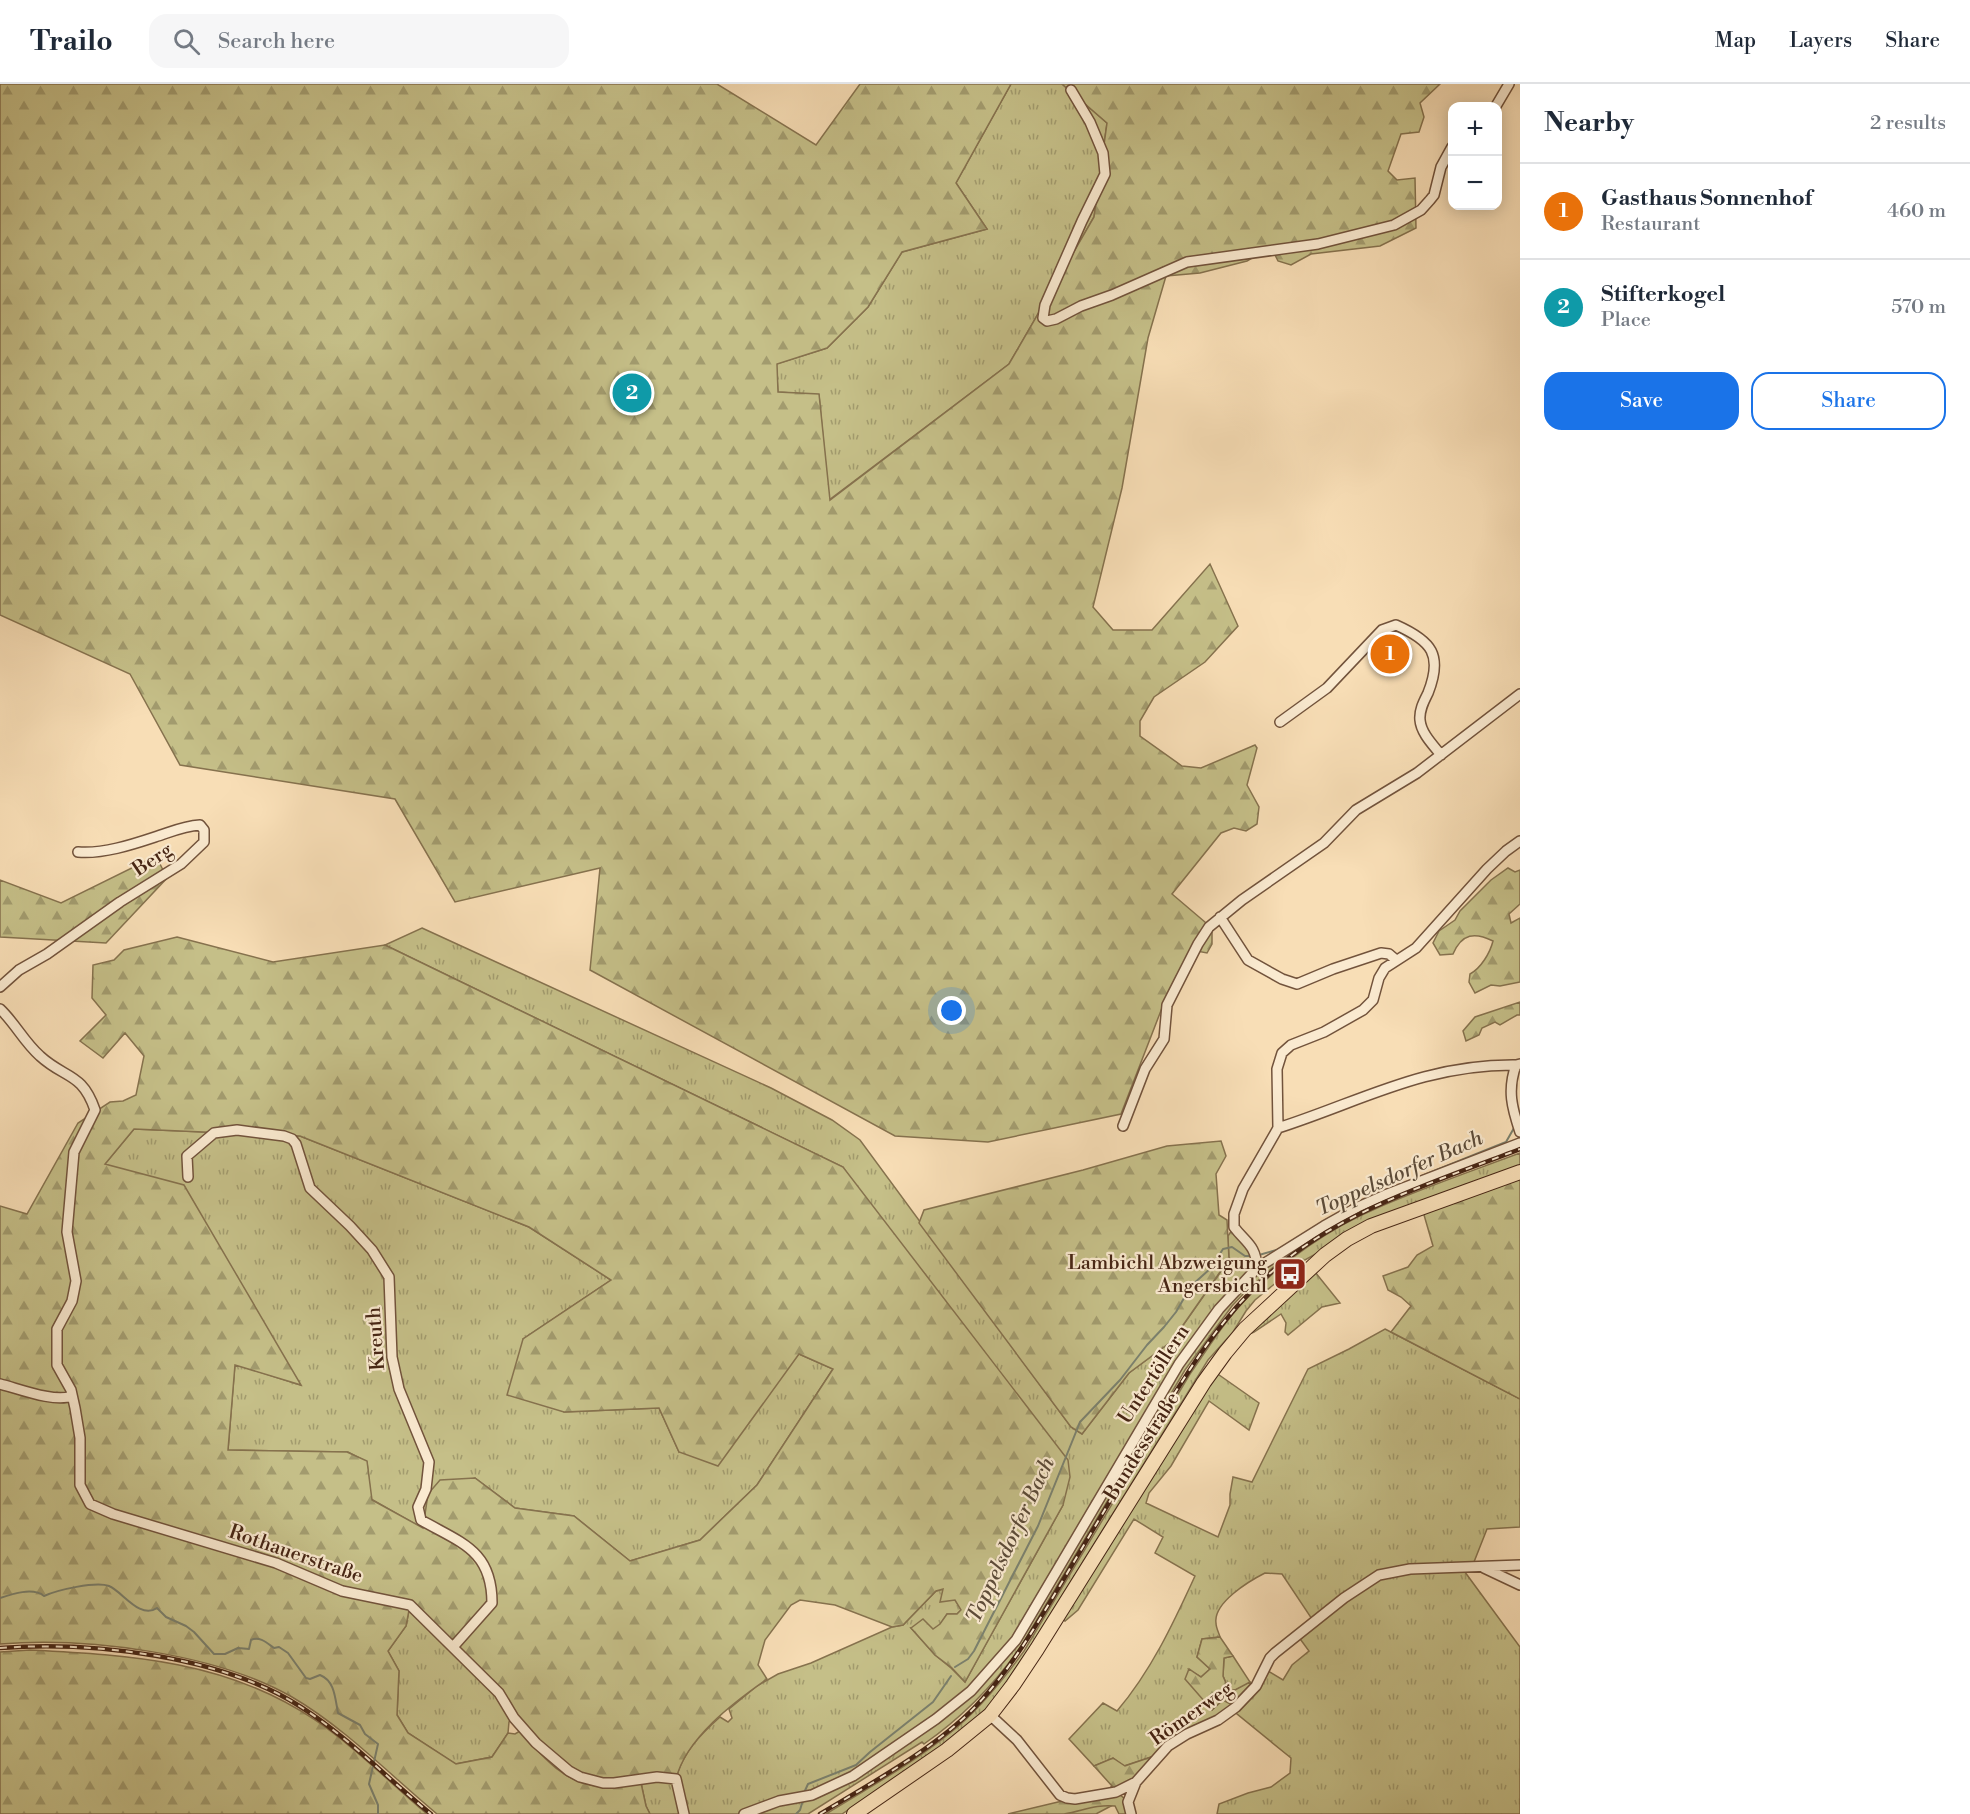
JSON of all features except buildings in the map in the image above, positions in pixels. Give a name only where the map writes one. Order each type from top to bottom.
[{"type":"main road","name":"Bundesstraße","points":[[854,1814],[948,1750],[990,1715],[1037,1649],[1204,1382],[1224,1353],[1245,1329],[1325,1255],[1347,1239],[1371,1226],[1520,1172]]},
{"type":"street","points":[[1498,102],[1509,84]]},
{"type":"street","points":[[1071,90],[1090,122],[1103,153],[1105,174],[1045,305],[1043,318],[1047,321],[1187,262],[1318,244],[1394,225],[1421,210],[1434,195],[1441,167],[1448,154]]},
{"type":"street","points":[[1280,722],[1327,688],[1382,630],[1396,625],[1418,636],[1430,648],[1434,657],[1436,669],[1419,718],[1422,730],[1441,755]]},
{"type":"street","points":[[1123,1126],[1145,1069],[1164,1039],[1167,1005],[1209,927],[1242,900],[1324,843],[1356,810],[1417,773],[1520,694]]},
{"type":"street","name":"Berg","points":[[0,987],[19,970],[47,954],[120,902],[181,864],[204,842],[204,830],[200,825],[186,826],[131,844],[93,853],[78,852]]},
{"type":"street","points":[[1257,1268],[1252,1248],[1234,1227],[1233,1214],[1248,1179],[1278,1128],[1277,1069],[1282,1053],[1291,1045],[1324,1032],[1364,1010],[1375,994],[1380,974],[1396,960],[1416,948],[1487,869],[1520,841]]},
{"type":"street","points":[[1220,917],[1248,960],[1290,983],[1302,983],[1333,969],[1382,953],[1389,954],[1396,960]]},
{"type":"street","name":"Rothauerstraße","points":[[0,1009],[40,1056],[75,1079],[89,1094],[95,1110],[74,1152],[67,1232],[76,1281],[72,1301],[57,1329],[57,1365],[71,1390],[80,1438],[80,1485],[90,1504],[113,1514],[276,1563],[342,1591],[410,1605],[499,1693],[514,1718],[536,1743],[569,1771],[580,1777],[603,1783],[657,1777],[676,1779],[684,1814]]},
{"type":"street","points":[[1278,1128],[1372,1092],[1430,1074],[1459,1068],[1518,1065],[1510,1086],[1520,1132]]},
{"type":"street","name":"Kreuth","points":[[188,1177],[187,1156],[214,1133],[237,1130],[292,1139],[296,1144],[310,1188],[372,1250],[389,1277],[394,1368],[399,1389],[429,1462],[426,1489],[418,1507],[422,1521],[457,1539],[477,1554],[488,1573],[492,1591],[492,1603],[453,1647]]},
{"type":"street","name":"Untertöllern","points":[[744,1814],[760,1807],[809,1796],[853,1776],[936,1719],[971,1691],[1016,1640],[1179,1364],[1219,1309],[1257,1268],[1358,1207],[1520,1143]]},
{"type":"street","points":[[0,1384],[46,1396],[66,1398],[71,1396]]},
{"type":"street","name":"Römerweg","points":[[990,1715],[1017,1740],[1060,1795],[1075,1799],[1116,1792],[1136,1782],[1168,1746],[1187,1734],[1218,1720],[1236,1707],[1256,1686],[1270,1658],[1275,1653],[1370,1580],[1410,1569],[1520,1565]]},
{"type":"street","points":[[1482,1567],[1520,1585]]},
{"type":"street","points":[[1131,1814],[1128,1802],[1136,1782]]},
{"type":"street","points":[[1116,1792],[1128,1802]]},
{"type":"green space","points":[[0,84],[717,84],[816,145],[860,84],[1011,84],[956,183],[987,229],[902,252],[868,307],[827,348],[777,364],[778,392],[819,394],[830,500],[1009,364],[1094,217],[1107,123],[1062,84],[1440,84],[1420,103],[1424,117],[1419,132],[1401,134],[1388,171],[1397,180],[1415,178],[1416,228],[1380,246],[1311,254],[1291,265],[1278,261],[1271,247],[1247,261],[1200,273],[1166,276],[1148,338],[1122,488],[1093,607],[1113,630],[1152,630],[1210,564],[1238,626],[1205,662],[1154,697],[1140,721],[1140,736],[1182,766],[1201,768],[1255,745],[1257,748],[1247,785],[1259,807],[1257,824],[1246,831],[1234,828],[1221,833],[1172,894],[1212,928],[1212,944],[1207,953],[1197,951],[1167,995],[1121,1114],[988,1142],[895,1136],[590,970],[600,868],[455,902],[395,799],[180,765],[130,674],[0,615]]},
{"type":"green space","points":[[1011,84],[1062,84],[1107,123],[1094,217],[1009,364],[829,500],[819,395],[778,392],[776,364],[827,348],[868,307],[902,252],[987,229],[956,183]]},
{"type":"green space","points":[[156,856],[167,878],[106,943],[0,937],[0,880],[61,903]]},
{"type":"green space","points":[[1508,868],[1515,872],[1520,870],[1520,904],[1509,914],[1511,923],[1520,918],[1520,982],[1500,986],[1491,985],[1475,993],[1469,982],[1470,974],[1484,960],[1493,941],[1480,936],[1470,936],[1461,942],[1453,954],[1440,955],[1433,943],[1439,931],[1455,920],[1460,911],[1491,880]]},
{"type":"green space","points":[[422,928],[771,1088],[832,1120],[860,1140],[1071,1427],[1082,1434],[1129,1373],[1172,1341],[1229,1260],[1228,1236],[1234,1227],[1249,1242],[1257,1268],[1295,1245],[1232,1306],[1185,1370],[1020,1648],[999,1675],[964,1712],[938,1734],[808,1814],[650,1814],[641,1783],[676,1779],[683,1761],[699,1737],[720,1717],[728,1722],[732,1718],[729,1709],[757,1686],[778,1674],[811,1663],[892,1627],[903,1625],[936,1591],[944,1589],[962,1609],[957,1614],[947,1614],[940,1625],[933,1630],[911,1628],[935,1655],[965,1682],[1063,1505],[843,1167],[385,945]]},
{"type":"green space","points":[[177,937],[273,962],[385,945],[843,1167],[1068,1460],[1070,1477],[1063,1505],[965,1682],[935,1655],[911,1628],[923,1619],[933,1629],[947,1614],[957,1614],[961,1610],[955,1600],[940,1602],[943,1589],[936,1591],[903,1625],[892,1627],[835,1605],[800,1600],[791,1605],[765,1640],[758,1665],[767,1679],[726,1710],[700,1735],[681,1764],[676,1779],[604,1779],[582,1773],[569,1766],[514,1718],[499,1693],[410,1605],[406,1626],[388,1651],[399,1671],[397,1715],[408,1733],[456,1764],[492,1757],[508,1733],[515,1734],[520,1731],[554,1766],[575,1780],[599,1786],[641,1783],[650,1814],[437,1814],[330,1723],[292,1697],[261,1682],[226,1669],[150,1651],[72,1643],[0,1644],[0,1206],[27,1214],[78,1123],[110,1102],[123,1101],[136,1095],[144,1056],[125,1033],[103,1058],[80,1041],[106,1015],[92,998],[93,965],[114,960],[124,950]],"holes":[[[134,1129],[300,1136],[529,1227],[611,1280],[523,1339],[507,1395],[564,1412],[659,1408],[679,1452],[718,1466],[799,1354],[833,1369],[757,1485],[700,1540],[630,1561],[574,1516],[515,1508],[475,1478],[440,1480],[428,1494],[423,1528],[372,1500],[367,1461],[347,1452],[228,1450],[235,1365],[301,1385],[184,1185],[105,1164]]]},
{"type":"green space","points":[[1520,1002],[1520,1015],[1500,1025],[1495,1022],[1482,1028],[1479,1035],[1466,1041],[1463,1031],[1475,1017]]},
{"type":"green space","points":[[134,1129],[300,1136],[529,1227],[611,1280],[523,1339],[564,1412],[659,1408],[679,1452],[799,1354],[833,1369],[757,1485],[700,1540],[630,1561],[574,1516],[515,1508],[475,1478],[428,1494],[424,1529],[371,1499],[367,1462],[348,1452],[228,1450],[235,1364],[300,1385],[105,1164]]},
{"type":"green space","points":[[1221,1141],[1226,1156],[1216,1174],[1219,1215],[1227,1220],[1229,1259],[1172,1341],[1129,1373],[1082,1434],[1071,1427],[919,1223],[924,1210],[1083,1170],[1167,1146]]},
{"type":"green space","points":[[1520,1153],[1520,1166],[1321,1251],[1301,1262],[1255,1300],[1233,1332],[1208,1360],[1027,1652],[994,1700],[956,1737],[872,1794],[842,1814],[826,1814],[921,1755],[971,1715],[999,1684],[1024,1651],[1190,1374],[1234,1312],[1264,1281],[1325,1235],[1358,1217],[1411,1194]]},
{"type":"green space","points":[[1520,1172],[1520,1399],[1391,1332],[1411,1306],[1388,1290],[1383,1276],[1408,1267],[1417,1255],[1433,1246],[1422,1208]]},
{"type":"green space","points":[[1311,1267],[1340,1303],[1322,1307],[1288,1335],[1285,1332],[1286,1323],[1281,1314],[1254,1332],[1234,1341]]},
{"type":"green space","points":[[1385,1329],[1520,1399],[1520,1527],[1487,1529],[1472,1567],[1462,1568],[1520,1647],[1520,1814],[1217,1814],[1219,1804],[1271,1787],[1290,1773],[1291,1758],[1232,1710],[1160,1754],[1124,1766],[1113,1758],[1094,1766],[1069,1739],[1103,1703],[1117,1711],[1129,1696],[1160,1646],[1195,1576],[1155,1553],[1163,1537],[1134,1519],[1078,1610],[1065,1621],[1057,1617],[1212,1370],[1259,1403],[1249,1430],[1209,1401],[1171,1466],[1149,1493],[1146,1503],[1218,1537],[1230,1505],[1233,1477],[1252,1482],[1308,1369]],"holes":[[[1265,1573],[1282,1574],[1314,1622],[1298,1636],[1309,1651],[1292,1665],[1283,1680],[1265,1669],[1236,1707],[1223,1699],[1212,1710],[1189,1670],[1201,1677],[1210,1669],[1197,1657],[1202,1639],[1220,1637],[1216,1625],[1217,1615],[1226,1600],[1233,1594]]]},
{"type":"green space","points":[[410,1605],[499,1693],[514,1718],[509,1722],[508,1733],[492,1757],[455,1764],[408,1733],[397,1715],[399,1671],[388,1651],[406,1626]]},
{"type":"green space","points":[[1220,1637],[1233,1656],[1224,1658],[1223,1676],[1229,1690],[1235,1690],[1250,1682],[1254,1688],[1236,1707],[1223,1700],[1212,1710],[1185,1679],[1189,1669],[1201,1677],[1210,1669],[1197,1657],[1202,1639]]},
{"type":"green space","points":[[30,1650],[142,1659],[213,1673],[248,1685],[282,1700],[315,1720],[358,1753],[427,1814],[0,1814],[0,1652]]},
{"type":"green space","points":[[1233,1656],[1250,1682],[1241,1688],[1229,1690],[1223,1676],[1224,1658]]},
{"type":"green space","points":[[1160,1754],[1136,1782],[1117,1792],[1128,1802],[1131,1814],[1119,1814],[1115,1806],[1108,1806],[1064,1814],[1008,1814],[1103,1794],[1112,1786],[1094,1766],[1113,1758],[1125,1766]]},
{"type":"green space","points":[[1111,1806],[1096,1814],[1064,1814],[1088,1807]]},
{"type":"waterway","name":"Toppelsdorfer Bach","points":[[1404,1183],[1506,1142],[1514,1128]]},
{"type":"waterway","name":"Toppelsdorfer Bach","points":[[955,1667],[968,1659],[974,1651],[1038,1526],[1080,1422],[1120,1380],[1164,1327],[1191,1286],[1211,1268],[1223,1249],[1232,1247],[1245,1256],[1250,1256]]},
{"type":"waterway","name":"Toppelsdorfer Bach","points":[[1259,1255],[1280,1249]]},
{"type":"waterway","name":"Toppelsdorfer Bach","points":[[0,1598],[16,1593],[34,1592],[44,1596],[77,1587],[109,1586],[138,1608],[151,1611],[157,1608],[166,1617],[186,1626],[214,1654],[225,1654],[238,1648],[249,1649],[251,1640],[254,1639],[263,1641],[274,1648],[279,1647],[288,1653],[306,1678],[310,1679],[320,1675],[329,1681],[334,1691],[338,1713],[360,1725],[365,1734],[378,1744],[369,1784],[378,1805],[378,1814]]},
{"type":"waterway","name":"Toppelsdorfer Bach","points":[[803,1795],[808,1784],[856,1765],[933,1702],[951,1676]]},
{"type":"waterway","name":"Toppelsdorfer Bach","points":[[796,1814],[803,1800]]},
{"type":"railway","points":[[820,1814],[922,1751],[960,1721],[988,1692],[1011,1664],[1031,1634],[1190,1370],[1218,1330],[1249,1293],[1295,1253],[1355,1216],[1420,1187],[1520,1149]]},
{"type":"railway","points":[[0,1648],[36,1646],[115,1650],[196,1664],[234,1675],[301,1707],[351,1745],[431,1814]]},
{"type":"place","name":"Stifterkogel","points":[[632,393]]},
{"type":"place","name":"Gasthaus Sonnenhof","points":[[1390,654]]},
{"type":"place","name":"Lambichl Abzweigung Angersbichl","points":[[1290,1274]]}]
